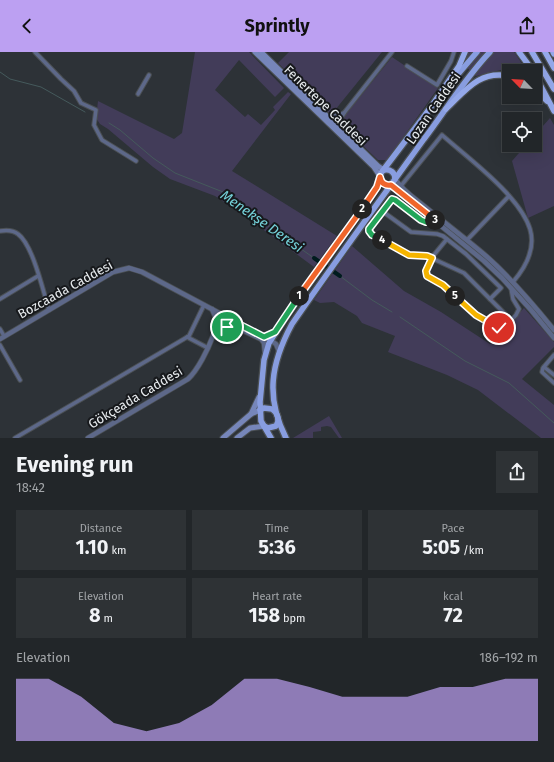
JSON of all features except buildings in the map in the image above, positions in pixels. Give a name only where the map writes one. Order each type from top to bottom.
[{"type":"highway","points":[[426,114],[459,66],[465,52]]},
{"type":"highway","points":[[520,52],[528,64]]},
{"type":"highway","points":[[532,52],[554,89]]},
{"type":"highway","points":[[545,52],[554,68]]},
{"type":"highway","points":[[446,109],[477,80],[492,75],[502,76]]},
{"type":"highway","points":[[542,88],[554,110]]},
{"type":"highway","points":[[542,96],[551,104]]},
{"type":"main road","name":"Fenertepe Caddesi","points":[[255,52],[374,167],[380,176]]},
{"type":"main road","name":"Fenertepe Caddesi","points":[[261,52],[378,166],[384,170]]},
{"type":"main road","name":"Lozan Caddesi","points":[[384,170],[426,114],[476,52]]},
{"type":"main road","name":"Lozan Caddesi","points":[[395,179],[470,75],[490,52]]},
{"type":"main road","points":[[270,437],[261,421],[260,393],[265,354],[271,340],[275,332],[377,187],[380,176],[384,170],[390,170],[393,172],[395,179],[301,311],[289,329],[279,351],[275,365],[273,388],[274,403],[286,438]]},
{"type":"main road","points":[[380,176],[382,183],[391,185]]},
{"type":"main road","points":[[251,414],[260,393]]},
{"type":"main road","points":[[223,438],[251,414],[264,408],[272,409],[278,416],[278,423],[276,426],[268,428],[264,426],[255,426],[237,438]]},
{"type":"main road","points":[[255,426],[265,430],[270,437]]},
{"type":"street","points":[[35,52],[74,91],[81,103],[96,110],[94,125],[102,140],[136,161]]},
{"type":"street","points":[[337,126],[344,113],[392,52]]},
{"type":"street","points":[[407,66],[437,85],[452,61],[454,52]]},
{"type":"street","points":[[138,94],[149,75]]},
{"type":"street","points":[[329,118],[344,113]]},
{"type":"street","points":[[400,187],[442,135],[500,186],[509,196],[527,222],[531,236],[531,247],[520,273],[513,282]]},
{"type":"street","points":[[395,179],[400,187],[501,269],[513,282],[554,338]]},
{"type":"street","points":[[391,185],[473,251],[554,330]]},
{"type":"street","points":[[467,240],[509,196]]},
{"type":"street","points":[[435,221],[426,222],[421,220],[393,199],[390,200],[369,231],[372,235],[409,255],[427,256],[464,273],[512,320]]},
{"type":"street","points":[[382,212],[410,232],[437,234],[447,239],[466,254],[501,288],[490,299]]},
{"type":"street","points":[[0,231],[8,230],[17,233],[30,251],[49,310]]},
{"type":"street","points":[[447,239],[432,258],[426,271],[427,276],[443,285],[476,315],[499,328],[505,327],[512,320],[519,309],[513,299],[511,288]]},
{"type":"street","name":"Bozcaada Caddesi","points":[[2,337],[113,272],[129,268],[142,272],[271,340]]},
{"type":"street","points":[[0,299],[38,276]]},
{"type":"street","points":[[15,438],[189,336],[204,305]]},
{"type":"street","points":[[212,309],[218,323],[222,327],[238,328],[261,339],[264,343],[265,354]]},
{"type":"street","points":[[218,323],[220,318],[224,316],[230,322],[227,327]]},
{"type":"street","name":"Gökçeada Caddesi","points":[[88,438],[188,379],[194,373],[208,348],[218,323]]},
{"type":"street","points":[[0,329],[2,337]]},
{"type":"street","points":[[264,337],[275,332]]},
{"type":"street","points":[[187,337],[208,348]]},
{"type":"street","points":[[271,340],[276,344],[279,351]]},
{"type":"street","points":[[0,346],[20,380]]},
{"type":"street","points":[[554,355],[544,367],[543,374],[554,383]]},
{"type":"street","points":[[544,367],[554,375]]},
{"type":"shaded area","points":[[195,52],[249,52],[284,88],[275,97],[239,60],[215,90],[245,117],[248,114],[261,125],[275,110],[273,107],[288,92],[291,94],[232,171],[337,236],[314,267],[215,196],[170,179],[100,124],[96,118],[98,101],[174,139],[182,133]]},
{"type":"shaded area","points":[[289,52],[382,52],[331,115],[278,63]]},
{"type":"shaded area","points":[[467,52],[514,52],[522,64],[502,64],[502,70],[476,76],[462,63]]},
{"type":"shaded area","points":[[392,57],[438,88],[387,160],[378,160],[339,123]]},
{"type":"shaded area","points":[[550,118],[554,125],[554,206],[528,218],[512,161],[520,152],[542,152],[542,127]]},
{"type":"shaded area","points":[[352,246],[404,291],[441,312],[490,344],[524,308],[554,342],[554,347],[522,379],[554,405],[554,438],[541,438],[478,390],[447,375],[388,352],[395,336],[362,323],[357,316],[334,302],[320,303],[314,300]]},
{"type":"shaded area","points":[[329,416],[342,438],[339,438],[331,427],[327,426],[321,427],[321,431],[313,432],[313,438],[293,438]]},
{"type":"waterway","name":"Menekşe Deresi","points":[[0,72],[10,79],[41,87],[85,112]]},
{"type":"waterway","name":"Menekşe Deresi","points":[[109,123],[120,130],[153,158],[175,173],[223,192],[254,216],[314,258]]},
{"type":"waterway","name":"Menekşe Deresi","points":[[314,258],[340,276]]},
{"type":"waterway","name":"Menekşe Deresi","points":[[340,276],[372,300],[392,312]]},
{"type":"waterway","name":"Menekşe Deresi","points":[[400,317],[465,361],[509,383],[554,423]]},
{"type":"route","points":[[227,327],[230,322],[227,318],[264,337],[275,332],[373,194],[380,177],[382,183],[391,185],[398,190],[435,221],[426,222],[421,220],[392,199],[369,229],[370,233],[409,255],[427,256],[432,258],[426,271],[427,276],[443,285],[476,315],[499,328]]}]
